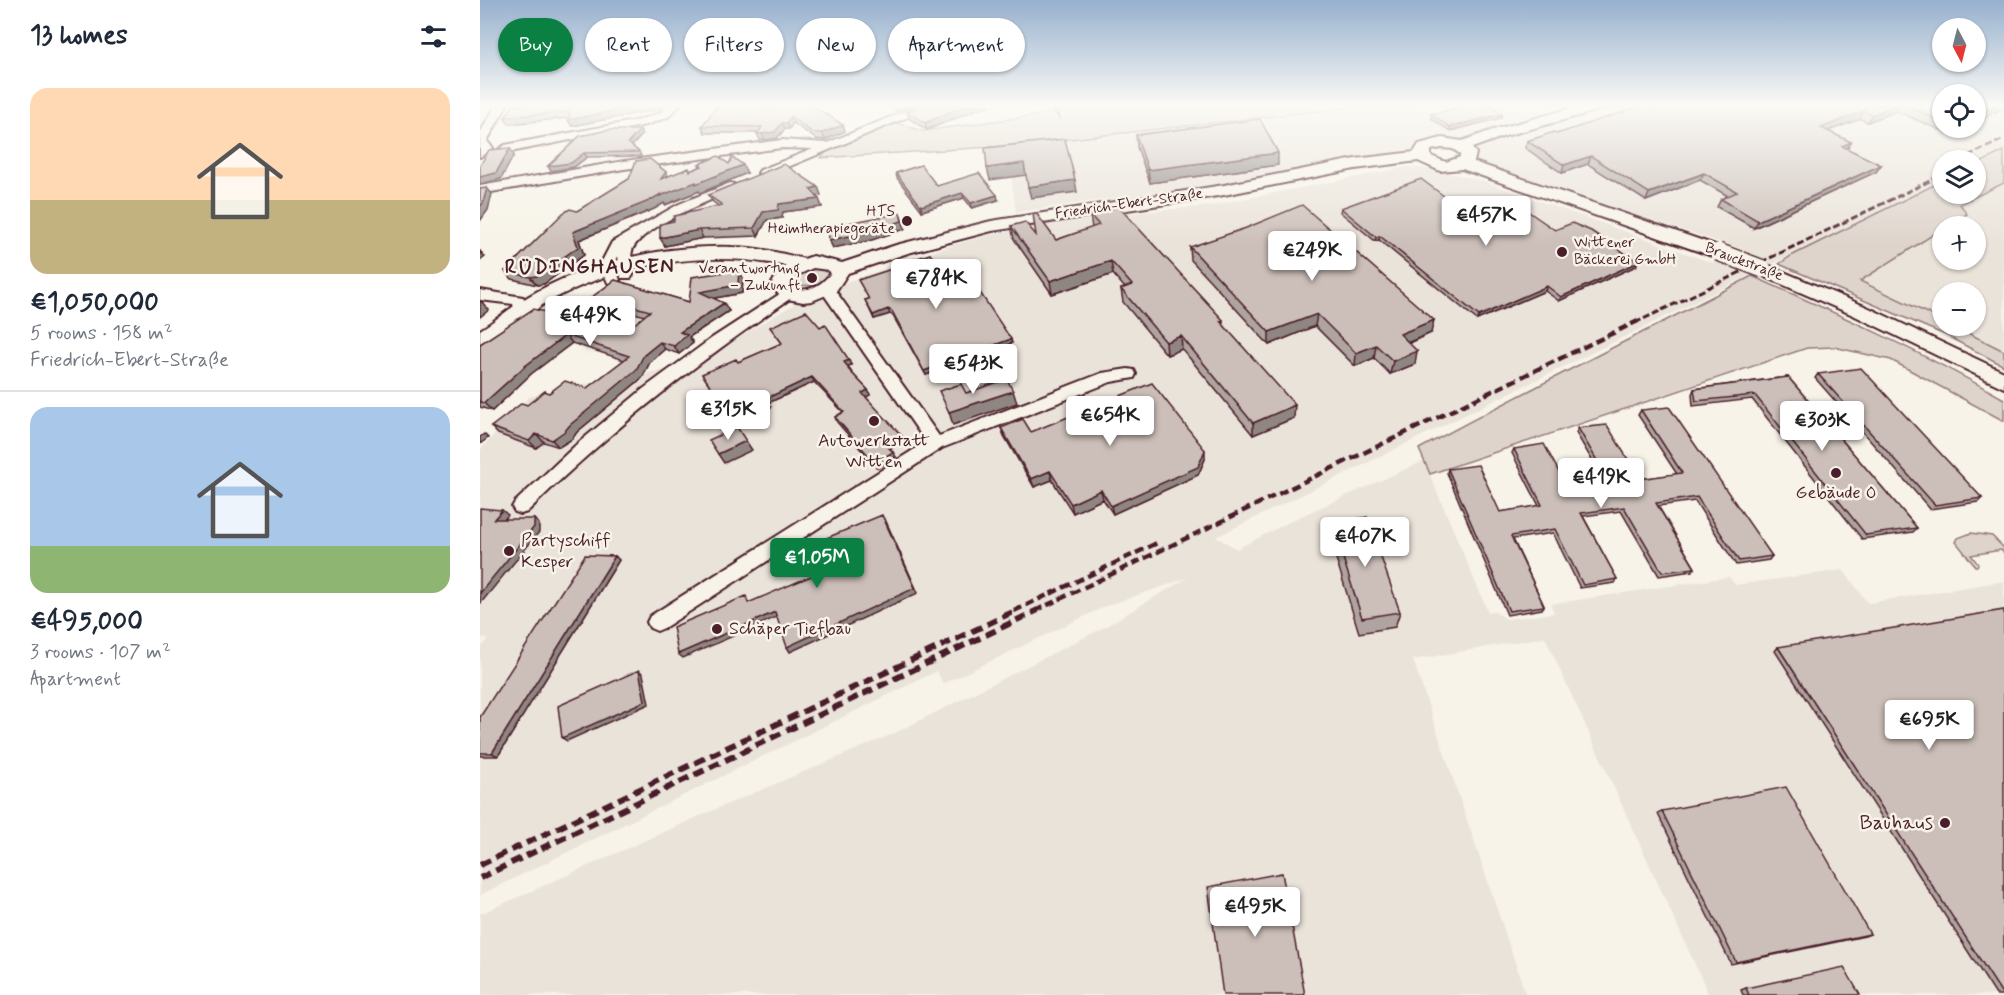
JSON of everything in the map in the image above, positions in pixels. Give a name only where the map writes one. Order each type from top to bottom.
[{"type":"street","points":[[480,190],[624,165],[726,151]]},
{"type":"street","points":[[786,274],[776,268],[710,262],[672,264],[618,273],[607,265],[617,245],[684,207],[816,151]]},
{"type":"street","name":"Friedrich-Ebert-Straße","points":[[1422,156],[1423,151]]},
{"type":"street","name":"Friedrich-Ebert-Straße","points":[[1457,151],[1462,156]]},
{"type":"street","name":"Friedrich-Ebert-Straße","points":[[839,270],[902,249],[1002,224],[1224,190],[1355,164],[1422,156],[1437,165],[1448,167],[1469,151]]},
{"type":"street","name":"Brauckstraße","points":[[1462,156],[1763,269],[1860,311],[2004,381]]},
{"type":"street","points":[[480,339],[534,302],[555,292],[669,257],[732,252],[755,254],[804,264],[822,262],[835,266],[839,270],[838,279],[827,288],[804,296],[789,294],[781,285],[786,274],[804,264]]},
{"type":"street","points":[[827,288],[936,444]]},
{"type":"street","points":[[521,507],[549,478],[653,389],[789,294]]},
{"type":"street","points":[[480,295],[518,300],[522,305],[521,313]]},
{"type":"street","name":"Brauckstraße","points":[[1950,355],[2004,390]]},
{"type":"street","points":[[657,622],[936,444],[1108,377],[1128,374]]},
{"type":"shaded area","points":[[827,151],[923,151],[821,158]]},
{"type":"shaded area","points":[[1008,151],[1406,151],[1372,155],[1248,180],[1016,212]]},
{"type":"shaded area","points":[[1465,151],[1932,151],[1932,186],[1216,537],[1237,549],[1299,517],[1424,461],[1488,612],[1493,611],[1507,619],[1554,613],[1551,604],[1729,577],[1735,585],[1843,570],[1868,603],[2004,581],[2004,995],[1709,995],[1545,637],[1413,660],[1526,995],[480,995],[480,914],[702,815],[893,734],[1103,628],[1187,578],[1106,606],[943,684],[937,671],[480,895],[480,649],[488,639],[480,637],[480,450],[529,397],[580,385],[702,363],[723,347],[809,295],[953,245],[989,235],[1088,217],[1209,206],[1407,167],[1432,169],[1483,181],[1713,263],[1742,249],[1477,163]]},
{"type":"shaded area","points":[[1986,151],[2003,151],[1986,160]]},
{"type":"shaded area","points":[[2003,151],[2004,151],[2004,183],[1986,192],[1986,160]]},
{"type":"shaded area","points":[[2004,183],[2004,351],[1974,336],[1986,336],[1986,282],[1932,282],[1932,315],[1859,281],[1932,235],[1932,270],[1986,270],[1986,216],[1953,216],[1961,204],[1986,204],[1986,192]]},
{"type":"shaded area","points":[[1932,186],[1932,204],[1960,204],[1967,214],[1964,216],[1932,216],[1932,235],[1860,281],[1932,315],[1932,329],[1779,264]]},
{"type":"shaded area","points":[[809,269],[821,269],[828,273],[828,277],[814,286],[798,285],[796,278]]},
{"type":"shaded area","points":[[1752,276],[1911,349],[2004,399],[2004,421],[1891,360],[1834,347],[1807,348],[1430,474],[1419,449]]},
{"type":"shaded area","points":[[1947,336],[1974,336],[2004,351],[2004,366]]},
{"type":"shaded area","points":[[1971,533],[1992,536],[2004,548],[2004,553],[2001,550],[1971,555],[1978,564],[1975,566],[1956,542],[1958,538]]},
{"type":"building","points":[[488,151],[508,151],[496,173],[480,177],[480,166]]},
{"type":"building","points":[[564,151],[639,152],[584,153],[571,163],[548,166]]},
{"type":"building","points":[[985,151],[1068,151],[1075,180],[1028,187],[1024,163],[987,168]]},
{"type":"building","points":[[1142,151],[1278,153],[1148,170]]},
{"type":"building","points":[[1543,151],[1853,151],[1881,165],[1758,221],[1721,199],[1737,192],[1704,173],[1649,193],[1591,156],[1564,165]]},
{"type":"building","points":[[718,156],[729,164],[732,157],[743,165],[696,184],[696,182],[660,196],[661,194],[573,232],[578,247],[537,276],[530,277],[505,271],[563,213],[570,209],[577,211],[629,179],[636,161],[650,159],[666,172],[661,179],[689,168],[690,171],[702,166],[699,164]]},
{"type":"building","points":[[784,164],[818,187],[810,189],[819,199],[779,204],[778,210],[763,212],[754,228],[699,230],[660,238],[660,224],[674,221],[674,216],[722,205],[708,195]]},
{"type":"building","points":[[921,165],[937,186],[979,173],[997,195],[971,203],[962,193],[921,206],[896,173]]},
{"type":"building","name":"Wittener Bäckerei GmbH","points":[[1421,179],[1475,219],[1501,209],[1512,216],[1526,210],[1555,230],[1572,223],[1591,231],[1638,262],[1561,297],[1547,286],[1479,316],[1380,236],[1376,237],[1341,208]]},
{"type":"building","points":[[487,188],[483,203],[480,207],[480,189]]},
{"type":"building","points":[[1302,205],[1434,320],[1400,334],[1417,351],[1393,361],[1376,345],[1356,353],[1317,314],[1269,332],[1190,247],[1246,228]]},
{"type":"building","points":[[1118,206],[1223,320],[1220,321],[1295,405],[1253,423],[1181,336],[1166,342],[1121,289],[1132,285],[1111,261],[1050,281],[1011,226],[1025,222],[1036,235],[1033,214],[1036,213],[1056,240],[1099,225],[1090,215]]},
{"type":"building","points":[[900,213],[902,221],[866,233],[829,240],[827,227]]},
{"type":"building","points":[[930,254],[938,265],[947,262],[950,268],[961,264],[1011,339],[924,371],[892,311],[888,309],[873,315],[865,300],[869,299],[858,280]]},
{"type":"building","points":[[739,270],[738,285],[700,292],[724,303],[680,332],[687,335],[674,346],[660,342],[644,355],[636,370],[552,440],[536,434],[529,441],[491,427],[522,403],[527,405],[545,391],[549,393],[565,381],[587,388],[629,356],[566,335],[525,366],[484,403],[480,402],[480,344],[533,309],[551,313],[566,303],[580,306],[615,280],[689,302],[692,277]],"holes":[[[614,301],[650,311],[626,331],[588,320]]]},
{"type":"building","points":[[806,311],[820,327],[825,324],[849,360],[844,362],[848,369],[868,390],[862,393],[902,436],[886,445],[893,452],[875,463],[835,417],[844,412],[812,377],[765,399],[768,402],[733,419],[702,374],[736,359],[738,362],[782,343],[770,327]]},
{"type":"building","points":[[1861,368],[1982,498],[1935,505],[1818,374]]},
{"type":"building","name":"Gebäude O","points":[[1788,377],[1917,528],[1866,535],[1755,395],[1696,401],[1694,389]]},
{"type":"building","points":[[1007,379],[1013,391],[949,412],[939,391],[961,384],[966,393]]},
{"type":"building","points":[[1152,383],[1205,450],[1198,467],[1111,506],[1101,490],[1071,504],[1050,471],[1031,479],[1001,428],[1023,419],[1031,432]]},
{"type":"building","points":[[1669,407],[1772,556],[1739,561],[1697,497],[1656,503],[1695,568],[1662,572],[1624,507],[1581,513],[1617,579],[1583,585],[1555,529],[1511,536],[1544,606],[1509,611],[1448,469],[1478,465],[1500,512],[1542,505],[1514,449],[1544,444],[1568,489],[1610,483],[1578,428],[1607,425],[1640,479],[1682,473],[1641,410]]},
{"type":"building","points":[[737,427],[746,441],[718,454],[709,440]]},
{"type":"building","points":[[480,508],[502,510],[494,519],[534,519],[534,527],[480,593]]},
{"type":"building","points":[[882,515],[915,588],[787,647],[775,612],[678,654],[673,627],[746,596],[748,603],[811,576],[800,549]]},
{"type":"building","points":[[1367,517],[1400,612],[1362,618],[1332,523]]},
{"type":"building","points":[[585,555],[615,556],[492,753],[480,753],[480,717]]},
{"type":"building","name":"Bauhaus","points":[[2004,610],[2004,995],[2003,995],[1778,647]]},
{"type":"building","points":[[639,670],[645,701],[562,738],[558,706]]},
{"type":"building","points":[[1786,787],[1870,934],[1736,962],[1662,811]]},
{"type":"building","points":[[1282,873],[1305,995],[1223,995],[1208,887]]},
{"type":"building","points":[[1844,967],[1860,995],[1749,995],[1746,988]]},
{"type":"railway","points":[[1635,323],[1932,180]]},
{"type":"railway","points":[[1035,611],[1638,321]]},
{"type":"railway","points":[[1014,611],[1157,543]]},
{"type":"railway","points":[[480,865],[1017,610]]},
{"type":"railway","points":[[480,878],[1038,610]]},
{"type":"place","name":"HTS Heimtherapiegeräte","points":[[907,221]]},
{"type":"place","name":"Wittener Bäckerei GmbH","points":[[1562,252]]},
{"type":"place","name":"Verantwortung – Zukunft","points":[[812,278]]},
{"type":"place","name":"Autowerkstatt Witten","points":[[874,421]]},
{"type":"place","name":"Gebäude O","points":[[1836,473]]},
{"type":"place","name":"Partyschiff Kesper","points":[[509,551]]},
{"type":"place","name":"Schäper Tiefbau","points":[[717,629]]},
{"type":"place","name":"Bauhaus","points":[[1945,823]]},
{"type":"district","name":"RÜDINGHAUSEN","points":[[590,267]]}]
